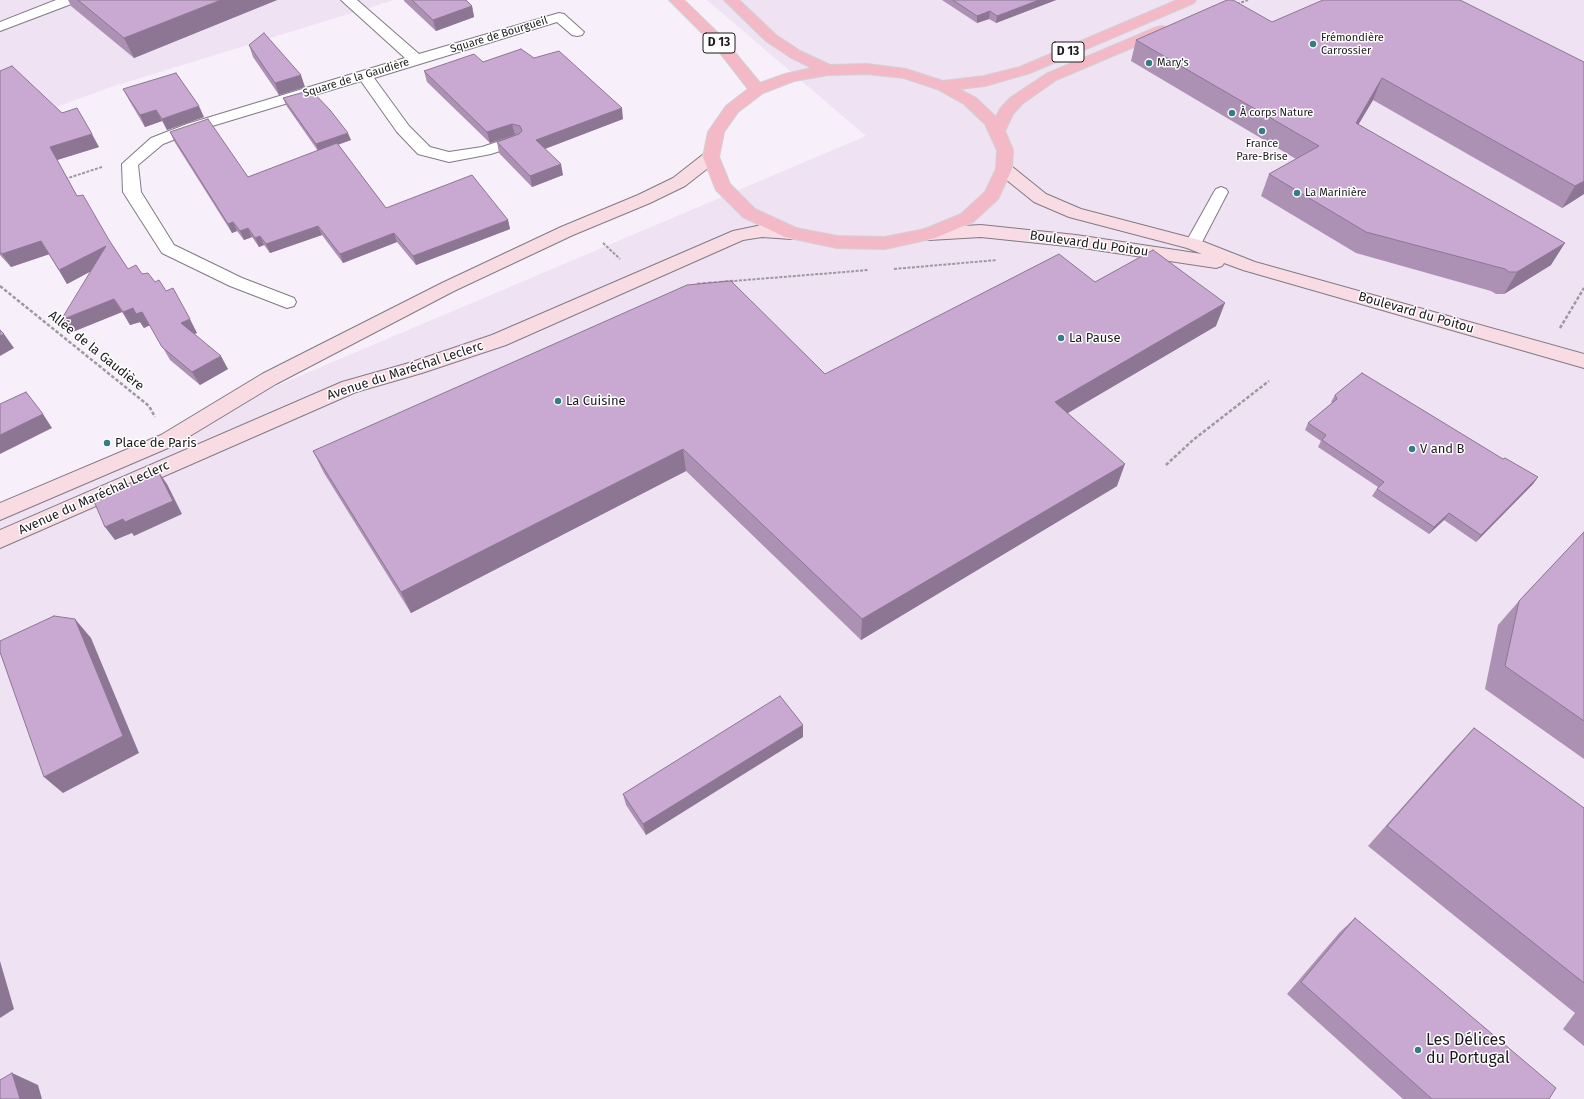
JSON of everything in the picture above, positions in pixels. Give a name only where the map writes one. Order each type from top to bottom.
[{"type":"main road","name":"D 13","points":[[676,0],[718,41],[757,90]]},
{"type":"main road","points":[[731,0],[771,38],[796,54],[828,70]]},
{"type":"main road","name":"D 13","points":[[942,86],[985,81],[1025,70],[1189,0]]},
{"type":"main road","name":"D 13","points":[[997,131],[1006,112],[1016,100],[1051,77],[1175,24]]},
{"type":"main road","points":[[867,69],[906,74],[942,86],[970,102],[991,121],[1005,150],[1004,169],[992,195],[967,218],[929,234],[885,243],[837,242],[791,233],[750,213],[722,186],[711,157],[716,132],[732,109],[757,90],[790,77],[828,70],[867,69]]},
{"type":"main road","name":"Avenue du Maréchal Leclerc","points":[[0,512],[168,440],[269,379],[448,287],[567,231],[644,199],[679,182],[711,157]]},
{"type":"main road","name":"Boulevard du Poitou","points":[[1004,169],[1040,198],[1075,213],[1193,244],[1249,266],[1584,361]]},
{"type":"main road","name":"Avenue du Maréchal Leclerc","points":[[0,538],[349,387],[415,368],[498,340],[739,235],[762,231],[791,233]]},
{"type":"main road","name":"Boulevard du Poitou","points":[[929,234],[981,231],[1015,234],[1076,241],[1175,257],[1249,266]]},
{"type":"street","points":[[0,27],[69,0]]},
{"type":"street","points":[[348,0],[416,60]]},
{"type":"street","name":"Square de Bourgueil","points":[[416,60],[560,17],[577,32]]},
{"type":"street","name":"Square de la Gaudière","points":[[130,164],[157,141],[193,126],[416,60]]},
{"type":"street","points":[[364,75],[403,129],[424,151],[449,157],[485,151],[515,142]]},
{"type":"street","points":[[130,164],[132,192],[168,249],[236,282],[287,302]]},
{"type":"lane","points":[[1193,244],[1221,192]]},
{"type":"path","points":[[58,182],[101,168],[130,164]]},
{"type":"path","points":[[892,269],[997,260]]},
{"type":"path","points":[[693,284],[870,270]]},
{"type":"path","name":"Allée de la Gaudière","points":[[0,286],[148,406],[168,440]]},
{"type":"path","points":[[1540,348],[1562,326],[1584,288]]},
{"type":"path","points":[[1166,465],[1193,440],[1269,381]]},
{"type":"shaded area","points":[[0,0],[394,0],[114,86],[0,127]]},
{"type":"shaded area","points":[[707,0],[1584,0],[1584,1099],[0,1099],[0,503],[866,136]]},
{"type":"building","points":[[78,0],[221,0],[124,38]]},
{"type":"building","points":[[412,0],[466,0],[472,6],[433,20]]},
{"type":"building","points":[[953,0],[1039,0],[997,16],[990,11],[977,16]]},
{"type":"building","points":[[1227,0],[1233,0],[1272,22],[1323,0],[1460,0],[1584,62],[1584,181],[1575,186],[1382,78],[1356,123],[1565,243],[1517,272],[1509,272],[1505,269],[1366,232],[1269,174],[1319,146],[1136,40]]},
{"type":"building","points":[[264,33],[301,75],[275,83],[249,45]]},
{"type":"building","points":[[521,49],[534,58],[559,51],[622,108],[536,140],[561,164],[530,176],[497,142],[519,134],[522,131],[520,126],[512,124],[487,132],[424,71],[474,54],[483,62]]},
{"type":"building","points":[[12,66],[62,113],[77,108],[92,134],[50,147],[77,196],[83,195],[128,269],[136,265],[142,274],[148,273],[155,282],[159,280],[166,291],[173,288],[190,319],[181,323],[221,356],[192,372],[162,347],[142,312],[136,314],[133,308],[123,312],[114,299],[61,320],[106,246],[59,270],[41,241],[2,254],[0,252],[0,71]]},
{"type":"building","points":[[176,73],[199,106],[162,119],[156,110],[140,115],[123,89]]},
{"type":"building","points":[[311,90],[330,110],[348,133],[316,144],[283,98]]},
{"type":"building","points":[[208,119],[248,177],[337,143],[386,208],[472,175],[508,220],[413,256],[394,233],[340,254],[318,226],[266,244],[260,236],[255,238],[248,228],[240,231],[233,222],[228,224],[170,132]]},
{"type":"building","points":[[1153,250],[1225,303],[1055,402],[1125,464],[862,619],[683,449],[401,592],[313,451],[687,285],[731,281],[825,374],[1059,254],[1095,282]]},
{"type":"building","points":[[0,330],[4,334],[0,336]]},
{"type":"building","points":[[1362,373],[1503,459],[1505,458],[1538,477],[1481,535],[1449,513],[1434,527],[1377,489],[1384,482],[1322,440],[1326,435],[1308,423],[1337,399],[1335,395]]},
{"type":"building","points":[[26,392],[43,414],[0,435],[0,404]]},
{"type":"building","points":[[158,471],[173,501],[125,522],[123,519],[105,527],[93,499]]},
{"type":"building","points":[[1584,532],[1584,721],[1505,666],[1519,601]]},
{"type":"building","points":[[54,616],[75,619],[123,736],[44,777],[0,652],[0,641]]},
{"type":"building","points":[[780,696],[803,725],[643,824],[623,794]]},
{"type":"building","points":[[1474,728],[1584,808],[1584,983],[1387,826]]},
{"type":"building","points":[[1355,918],[1556,1088],[1549,1099],[1432,1099],[1301,982]]},
{"type":"building","points":[[12,1073],[20,1099],[0,1099],[0,1080]]},
{"type":"place","name":"Frémondière Carrossier","points":[[1313,44]]},
{"type":"place","name":"Mary’s","points":[[1149,63]]},
{"type":"place","name":"À corps Nature","points":[[1232,113]]},
{"type":"place","name":"France Pare-Brise","points":[[1262,131]]},
{"type":"place","name":"La Marinière","points":[[1297,193]]},
{"type":"place","name":"La Pause","points":[[1061,338]]},
{"type":"place","name":"La Cuisine","points":[[558,401]]},
{"type":"place","name":"Place de Paris","points":[[107,443]]},
{"type":"place","name":"V and B","points":[[1412,449]]},
{"type":"place","name":"Les Délices du Portugal","points":[[1418,1050]]}]
